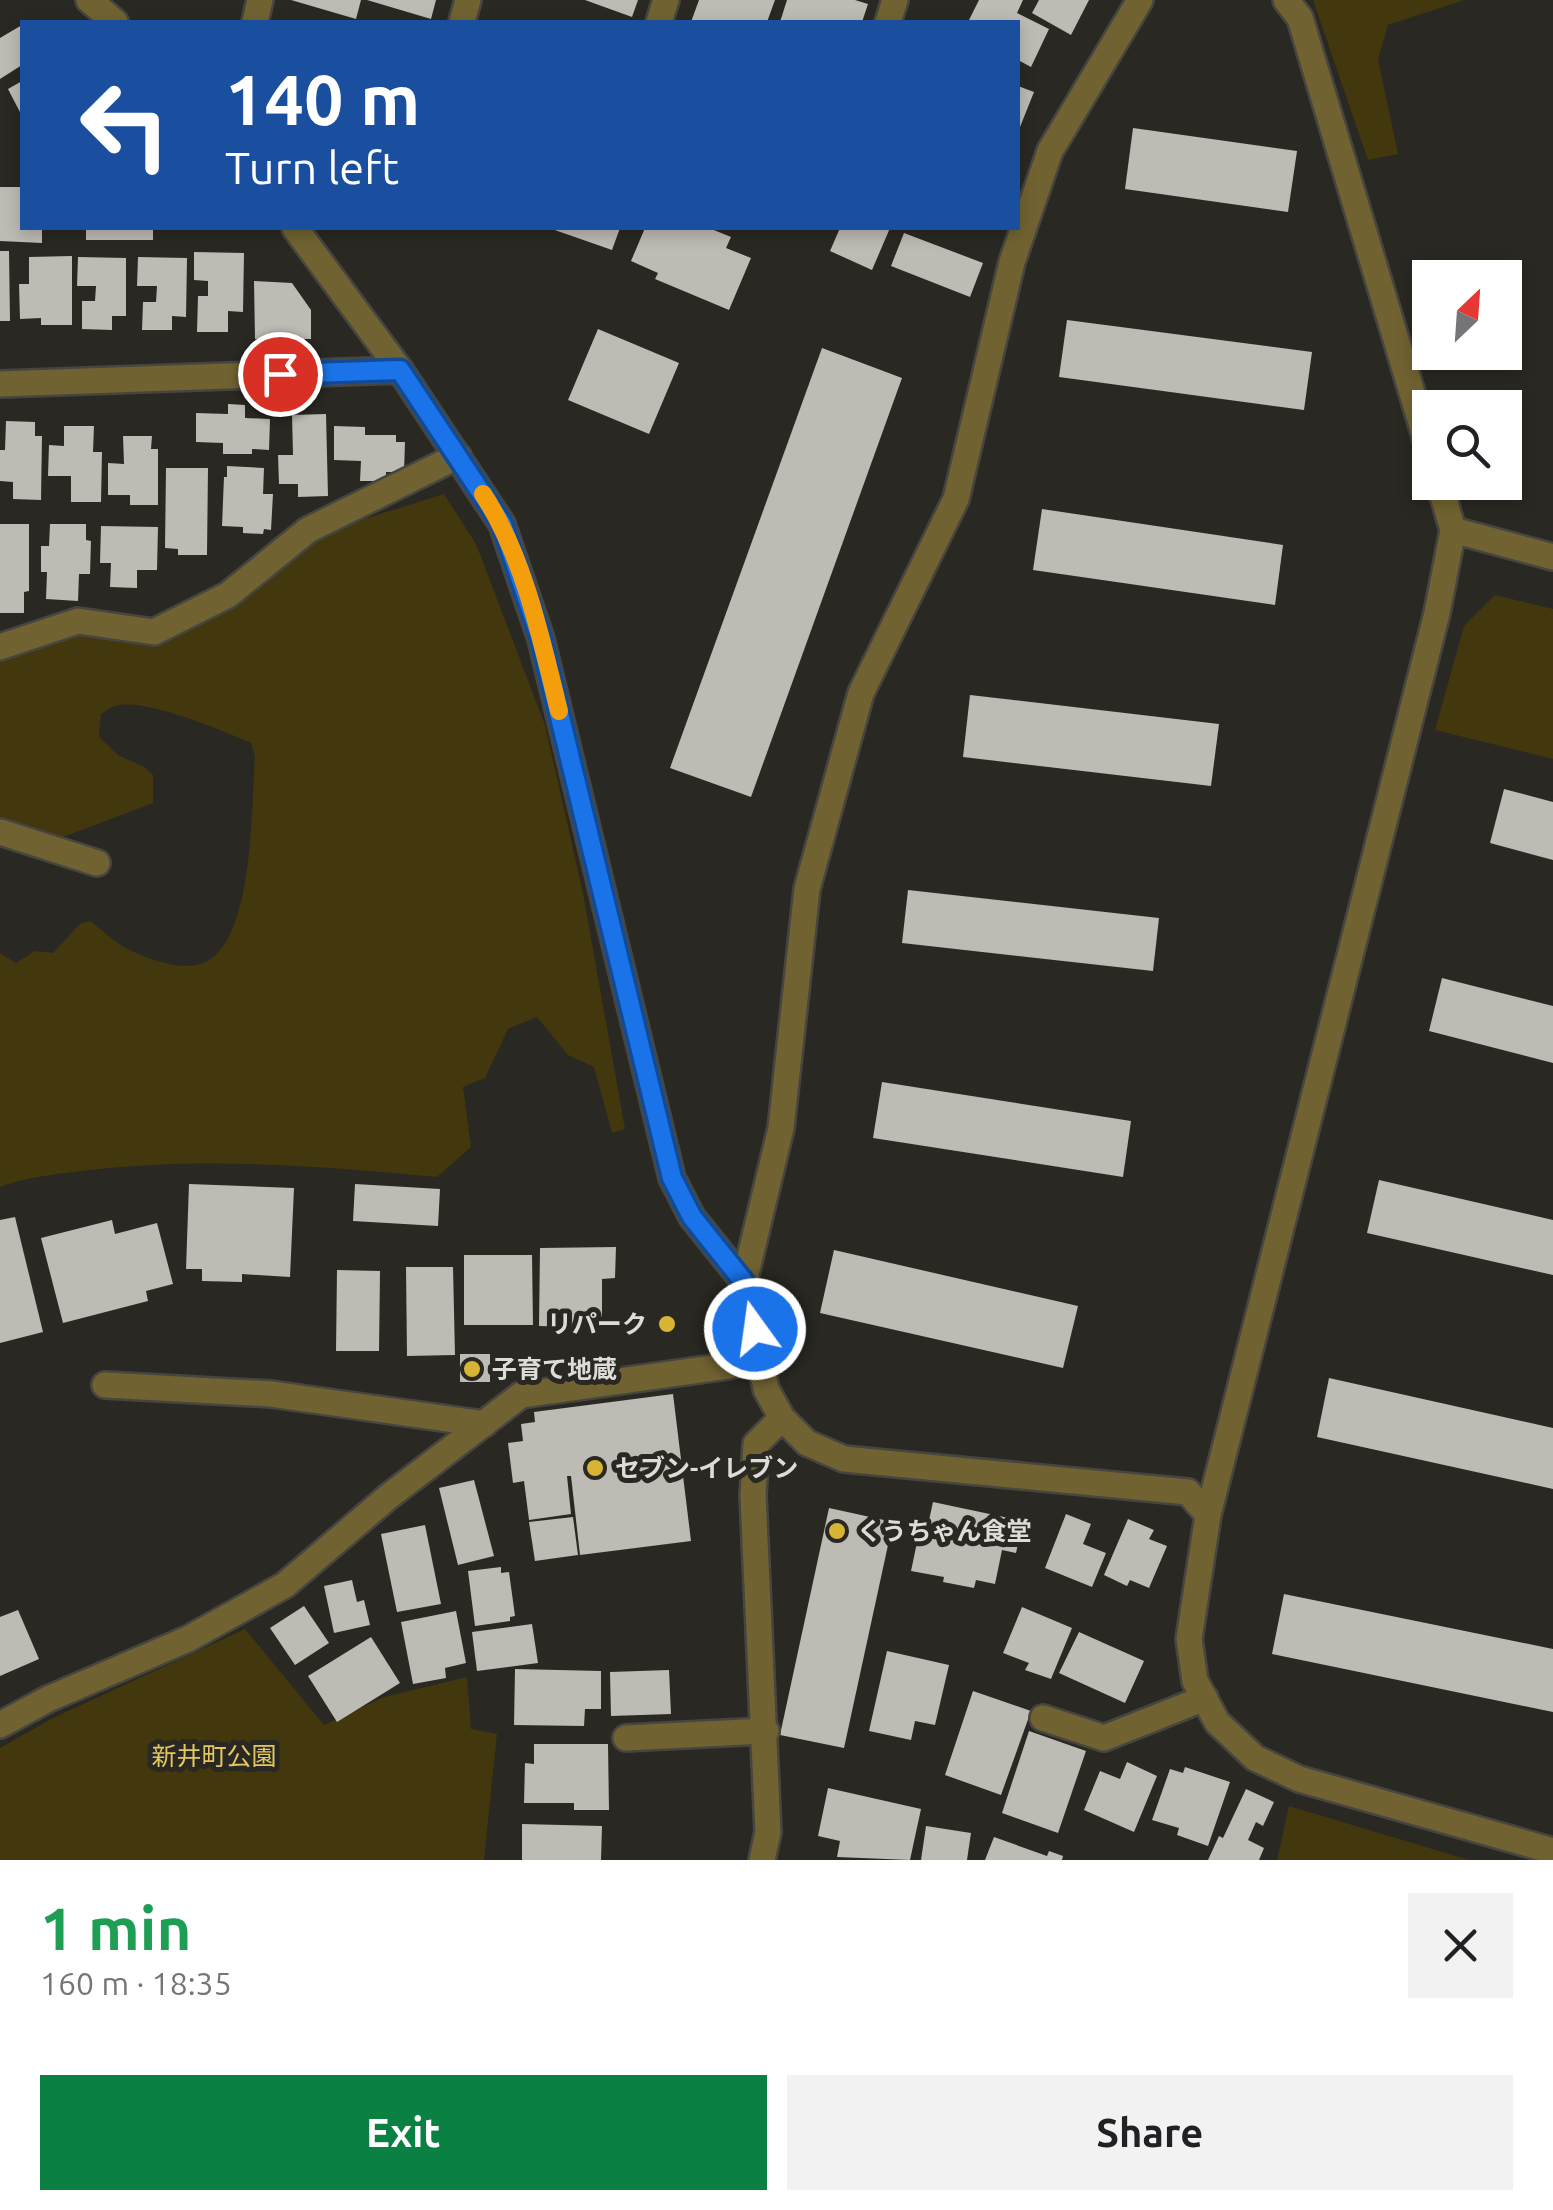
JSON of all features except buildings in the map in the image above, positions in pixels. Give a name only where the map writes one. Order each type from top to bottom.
[{"type":"street","points":[[89,0],[113,20]]},
{"type":"street","points":[[1140,0],[1050,151],[1012,262],[956,499],[862,693],[807,890],[782,1128],[744,1282],[766,1388],[782,1418],[807,1443],[844,1459],[1188,1492],[1208,1514]]},
{"type":"street","points":[[1286,0],[1300,18],[1412,393]]},
{"type":"street","points":[[295,230],[400,370],[502,524],[541,639],[672,1178],[692,1217],[744,1282]]},
{"type":"street","points":[[0,384],[400,370]]},
{"type":"street","points":[[0,647],[78,621],[154,632],[228,595],[308,530],[458,456]]},
{"type":"street","points":[[1444,500],[1453,530],[1437,613],[1208,1514],[1189,1640],[1195,1682],[1218,1722],[1255,1758],[1299,1779],[1550,1842]]},
{"type":"street","points":[[1453,530],[1553,557]]},
{"type":"street","points":[[0,832],[97,863]]},
{"type":"street","points":[[0,1725],[48,1699],[188,1639],[286,1586],[388,1497],[521,1395],[728,1366],[760,1356]]},
{"type":"street","points":[[105,1385],[286,1396],[484,1424]]},
{"type":"street","points":[[762,1860],[768,1832],[766,1731],[753,1495],[756,1444],[782,1418]]},
{"type":"street","points":[[1043,1718],[1104,1738],[1205,1698]]},
{"type":"street","points":[[626,1738],[766,1731]]},
{"type":"green space","points":[[1313,0],[1464,0],[1388,25],[1378,59],[1398,154],[1368,160]]},
{"type":"green space","points":[[444,494],[476,544],[545,725],[583,893],[625,1129],[612,1133],[594,1067],[568,1055],[537,1017],[508,1029],[485,1078],[463,1087],[471,1147],[437,1177],[307,1167],[177,1164],[56,1174],[0,1187],[0,953],[16,963],[35,951],[53,953],[80,924],[90,921],[128,949],[167,964],[201,964],[219,952],[232,931],[247,871],[255,756],[251,743],[183,717],[145,706],[113,707],[101,714],[99,737],[118,755],[153,775],[153,803],[58,839],[0,827],[0,656],[76,634],[155,640],[313,535]]},
{"type":"green space","points":[[1495,595],[1553,609],[1553,759],[1435,730],[1464,626]]},
{"type":"green space","name":"新井町公園","points":[[245,1629],[324,1725],[384,1697],[467,1677],[471,1729],[497,1734],[484,1860],[0,1860],[0,1748],[51,1719]]},
{"type":"green space","points":[[1289,1806],[1469,1860],[1277,1860]]},
{"type":"slow traffic","points":[[483,494],[502,524],[541,639],[559,711]]},
{"type":"place","name":"リパーク","points":[[667,1324]]},
{"type":"place","name":"子育て地蔵","points":[[472,1369]]},
{"type":"place","name":"セブン-イレブン","points":[[595,1468]]},
{"type":"place","name":"くうちゃん食堂","points":[[837,1531]]},
{"type":"route","points":[[280,374],[400,370],[502,524],[541,639],[672,1178],[692,1217],[744,1282],[755,1329]]}]
